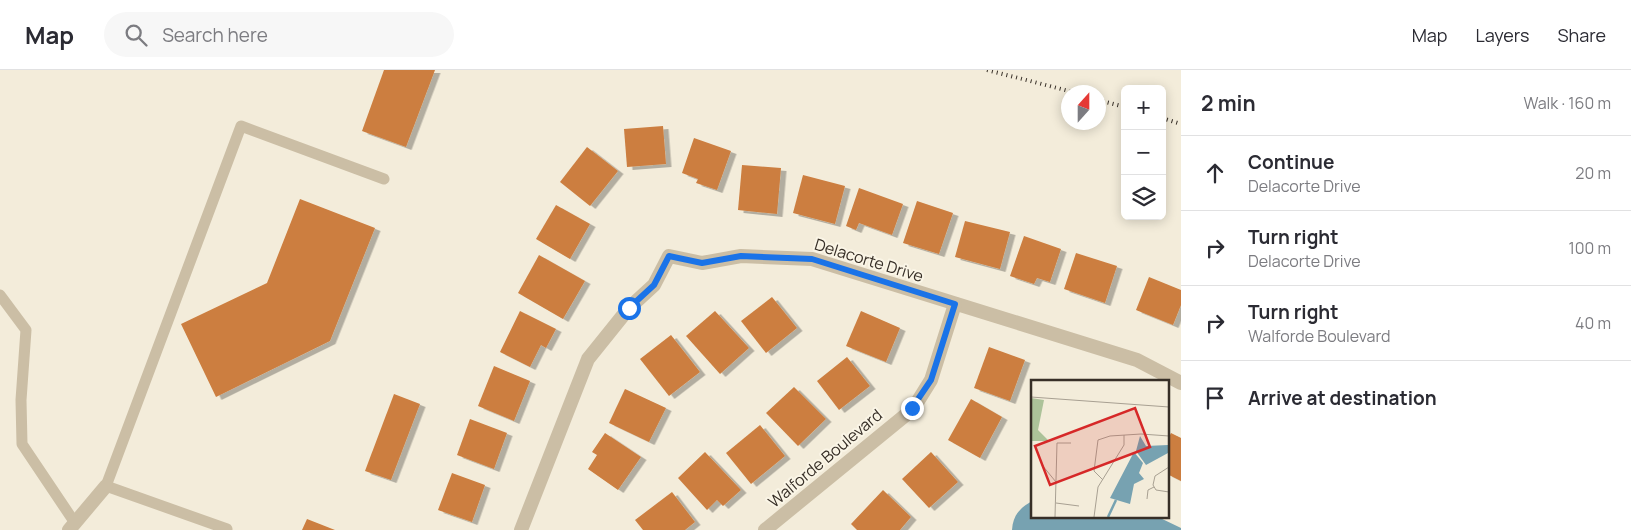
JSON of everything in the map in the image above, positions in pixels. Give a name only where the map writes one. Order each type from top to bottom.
[{"type":"street","name":"Delacorte Drive","points":[[520,530],[588,359],[629,308],[654,285],[669,256],[702,263],[741,256],[812,259],[1137,360],[1181,383]]},
{"type":"street","name":"Walforde Boulevard","points":[[765,530],[912,408],[931,380],[955,304]]},
{"type":"street","points":[[72,526],[106,486]]},
{"type":"lane","points":[[227,529],[106,486],[241,126],[384,179]]},
{"type":"lane","points":[[0,295],[26,330],[22,400],[22,444],[72,526]]},
{"type":"water","points":[[1031,502],[1031,518],[1160,518],[1181,528],[1181,530],[1012,530],[1018,512]]},
{"type":"building","points":[[384,70],[435,70],[406,147],[362,131]]},
{"type":"building","points":[[663,126],[666,164],[627,167],[624,129]]},
{"type":"building","points":[[694,138],[731,151],[717,190],[696,183],[698,179],[682,173]]},
{"type":"building","points":[[587,147],[618,171],[590,206],[560,182]]},
{"type":"building","points":[[742,165],[781,168],[777,214],[738,210]]},
{"type":"building","points":[[803,175],[845,186],[835,224],[793,213]]},
{"type":"building","points":[[859,188],[903,204],[892,235],[859,223],[856,230],[846,226]]},
{"type":"building","points":[[300,199],[375,228],[330,341],[216,397],[181,324],[267,283]]},
{"type":"building","points":[[917,201],[953,213],[939,254],[903,243]]},
{"type":"building","points":[[556,205],[590,224],[570,259],[536,239]]},
{"type":"building","points":[[965,221],[1010,232],[1000,269],[955,257]]},
{"type":"building","points":[[1024,236],[1061,249],[1050,282],[1037,278],[1034,284],[1010,276]]},
{"type":"building","points":[[1076,253],[1117,266],[1105,303],[1064,289]]},
{"type":"building","points":[[539,255],[585,281],[563,319],[518,293]]},
{"type":"building","points":[[1149,277],[1181,290],[1181,305],[1173,325],[1136,310]]},
{"type":"building","points":[[772,297],[797,328],[766,353],[741,321]]},
{"type":"building","points":[[520,311],[556,329],[546,348],[541,345],[530,367],[500,352]]},
{"type":"building","points":[[715,311],[749,348],[720,374],[686,336]]},
{"type":"building","points":[[861,311],[900,328],[886,362],[846,346]]},
{"type":"building","points":[[671,335],[700,372],[669,396],[640,359]]},
{"type":"building","points":[[989,347],[1025,360],[1010,401],[974,388]]},
{"type":"building","points":[[847,357],[870,386],[839,410],[817,381]]},
{"type":"building","points":[[494,366],[530,381],[514,421],[478,406]]},
{"type":"building","points":[[794,387],[826,419],[798,446],[766,413]]},
{"type":"building","points":[[625,389],[666,408],[649,442],[609,423]]},
{"type":"building","points":[[394,394],[420,404],[391,480],[365,471]]},
{"type":"building","points":[[971,399],[1002,417],[980,458],[948,440]]},
{"type":"building","points":[[470,419],[507,433],[494,469],[457,455]]},
{"type":"building","points":[[760,425],[785,456],[751,484],[726,453]]},
{"type":"building","points":[[605,433],[641,457],[618,490],[588,469],[597,455],[592,452]]},
{"type":"building","points":[[1171,433],[1181,438],[1181,481],[1168,474],[1168,439]]},
{"type":"building","points":[[705,452],[741,490],[723,506],[717,500],[707,510],[678,478]]},
{"type":"building","points":[[931,452],[958,482],[929,508],[902,479]]},
{"type":"building","points":[[452,473],[485,485],[472,522],[438,510]]},
{"type":"building","points":[[883,490],[911,517],[900,530],[857,530],[851,524]]},
{"type":"building","points":[[672,492],[695,522],[685,530],[643,530],[635,520]]},
{"type":"building","points":[[307,519],[335,530],[302,530]]},
{"type":"railway","points":[[987,70],[1061,89]]},
{"type":"railway","points":[[1106,102],[1121,106]]},
{"type":"railway","points":[[1166,119],[1181,124]]},
{"type":"route","points":[[629,308],[654,285],[669,256],[702,263],[741,256],[812,259],[955,304],[931,380],[912,408]]}]
